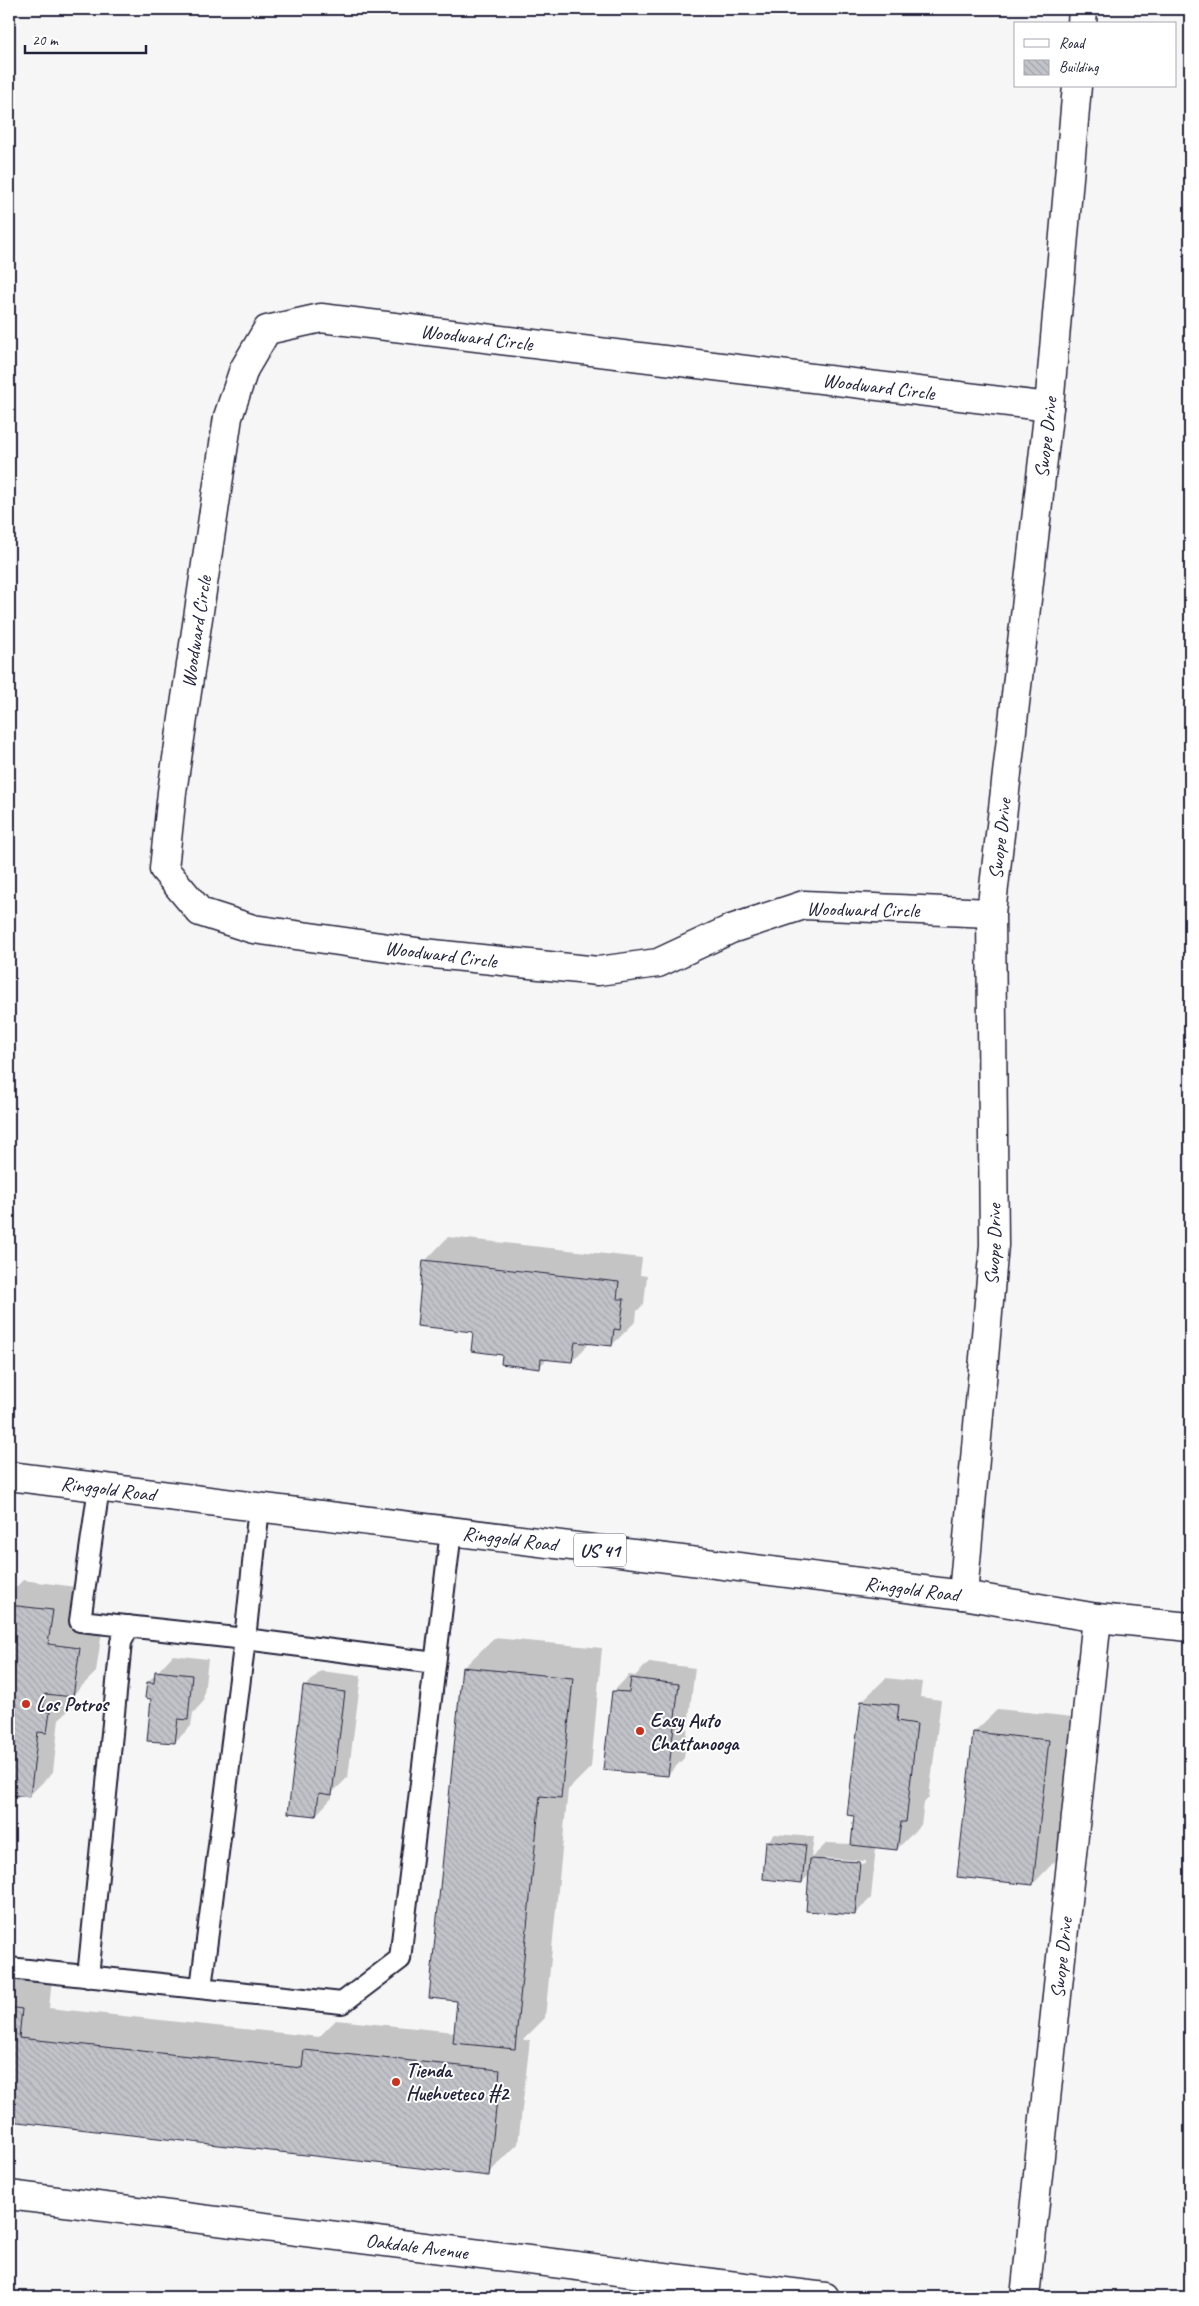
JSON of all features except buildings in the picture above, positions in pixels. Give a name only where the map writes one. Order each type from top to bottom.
[{"type":"street","points":[[1082,22],[1083,9]]},
{"type":"street","name":"Swope Drive","points":[[963,1595],[994,1245],[991,913],[1049,407],[1076,88]]},
{"type":"street","name":"Woodward Circle","points":[[991,913],[804,905],[731,929],[658,964],[598,971],[424,953],[253,929],[200,912],[164,869],[174,782],[228,417],[244,369],[267,330],[321,318],[1049,407]]},
{"type":"street","name":"Ringgold Road","points":[[9,1476],[963,1595],[1097,1618],[1190,1627]]},
{"type":"street","name":"Swope Drive","points":[[1025,2297],[1097,1618]]},
{"type":"street","name":"Oakdale Avenue","points":[[9,2195],[825,2297]]},
{"type":"lane","points":[[99,1488],[80,1621],[245,1639],[435,1663]]},
{"type":"lane","points":[[201,1988],[245,1639],[258,1507]]},
{"type":"lane","points":[[9,1968],[342,2003],[400,1959],[451,1531]]},
{"type":"lane","points":[[88,1977],[121,1642],[129,1626]]},
{"type":"place","name":"Los Potros","points":[[26,1704]]},
{"type":"place","name":"Easy Auto Chattanooga","points":[[640,1731]]},
{"type":"place","name":"Tienda Huehueteco #2","points":[[396,2082]]}]
